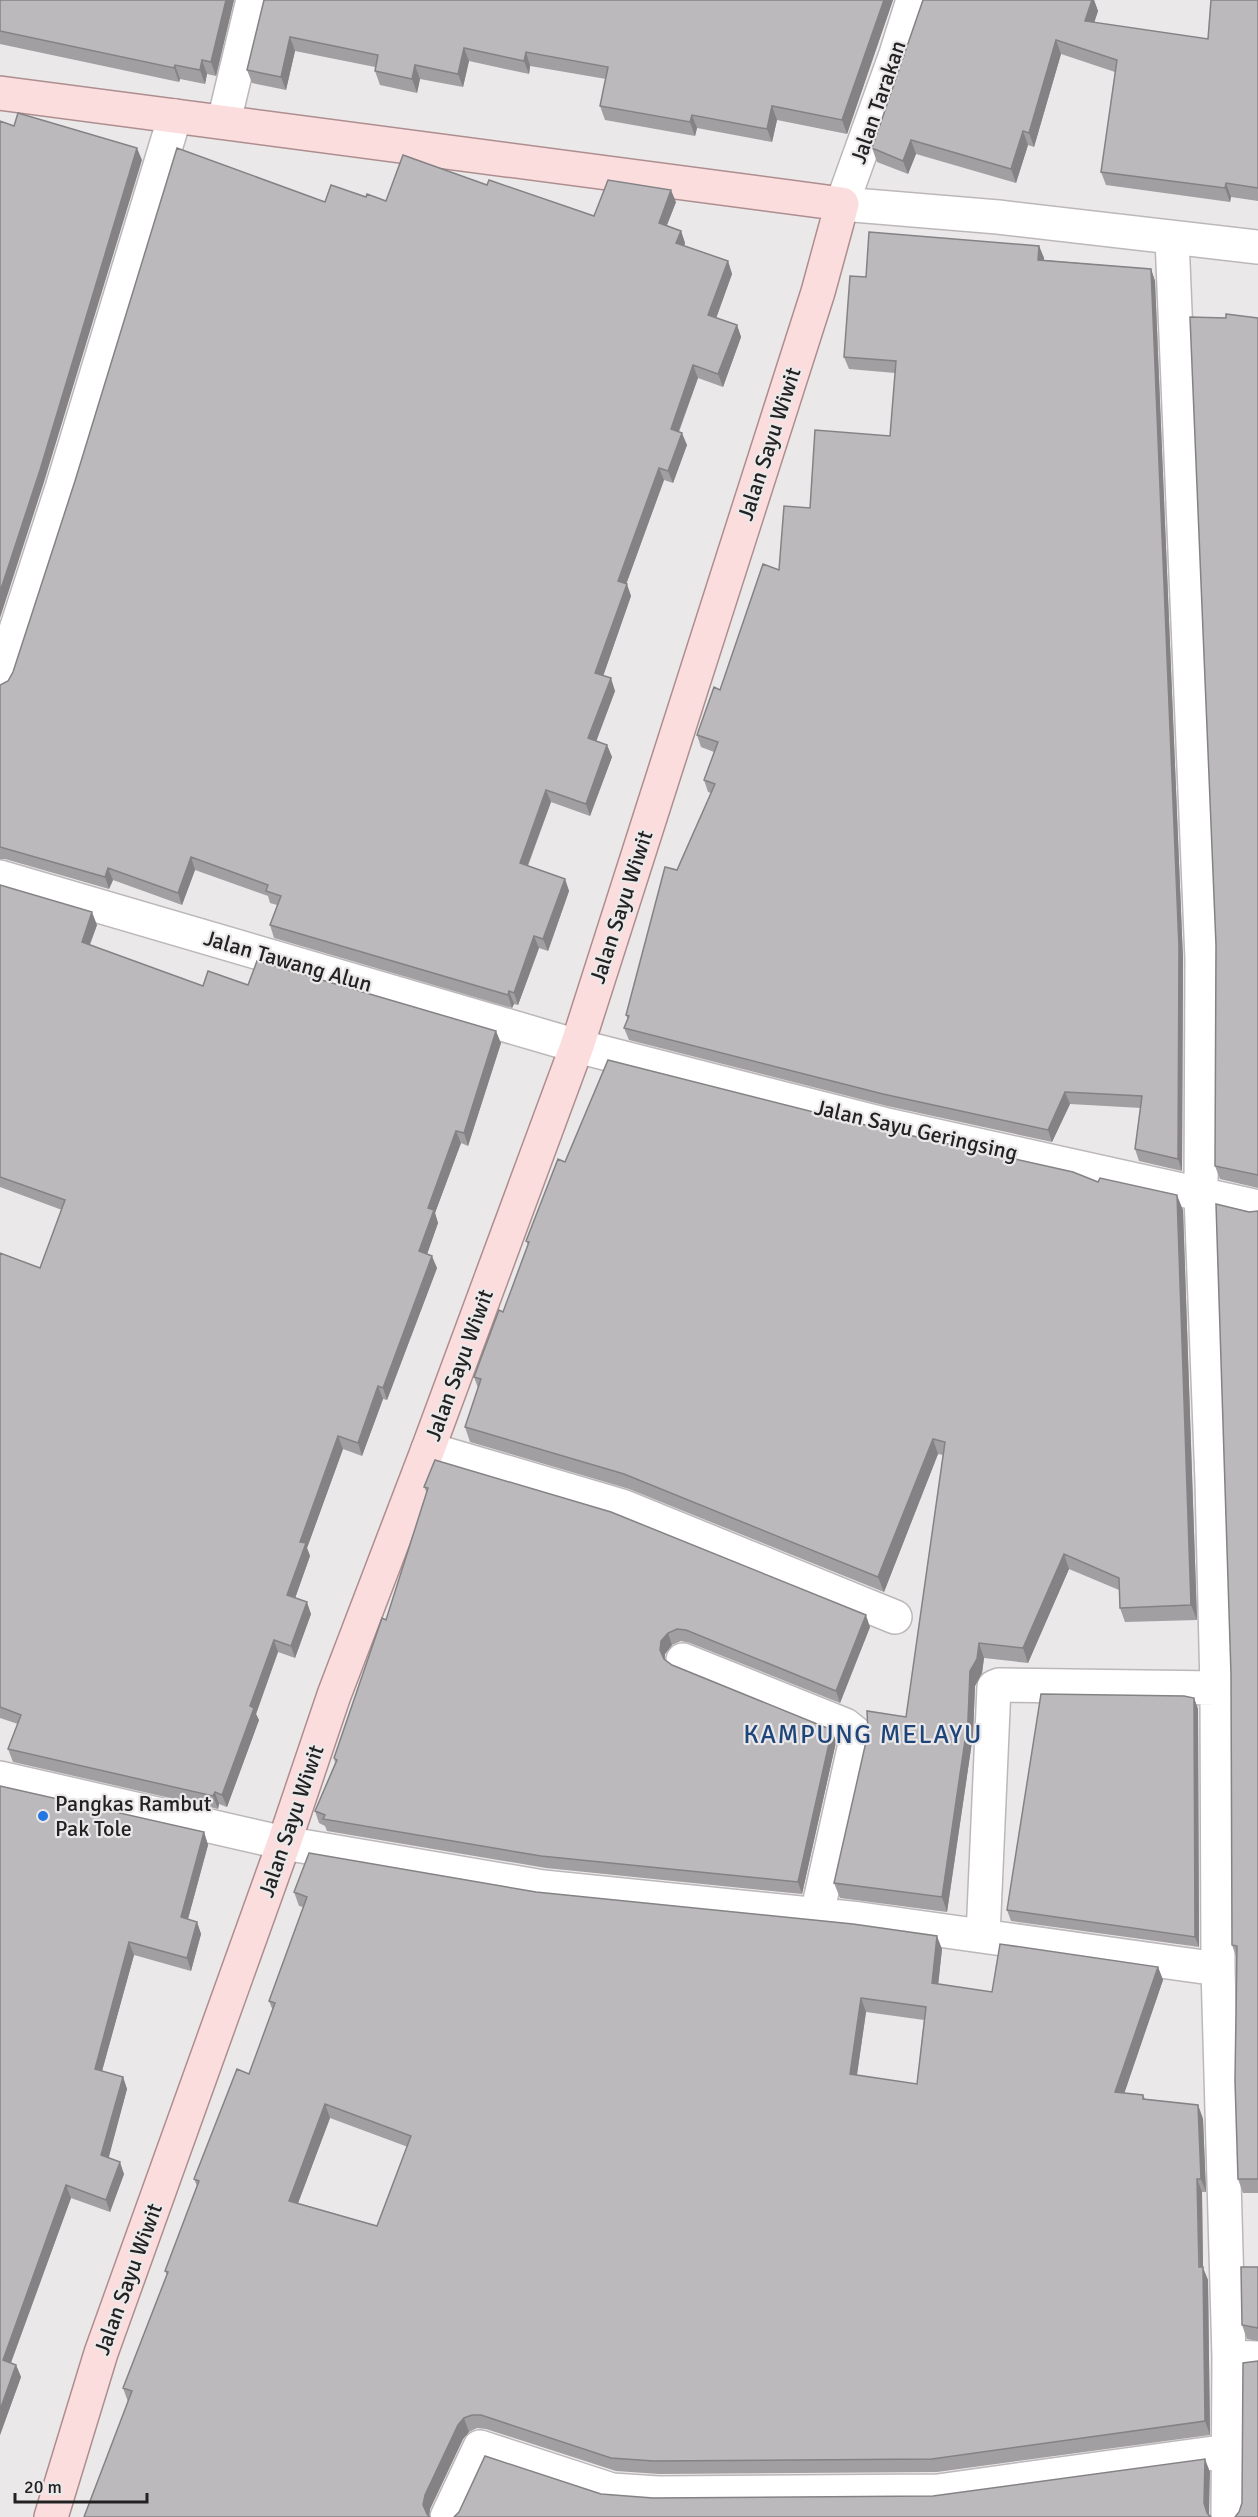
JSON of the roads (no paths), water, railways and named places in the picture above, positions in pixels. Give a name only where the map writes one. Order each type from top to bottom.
[{"type":"main road","points":[[0,93],[842,204]]},
{"type":"main road","name":"Jalan Sayu Wiwit","points":[[51,2517],[101,2353],[284,1843],[334,1695],[577,1046],[818,292],[842,204]]},
{"type":"street","points":[[224,121],[253,0]]},
{"type":"street","name":"Jalan Tarakan","points":[[842,204],[896,54],[912,0]]},
{"type":"street","points":[[0,679],[62,488],[175,116]]},
{"type":"street","points":[[842,204],[998,218],[1258,247]]},
{"type":"street","points":[[1172,239],[1202,959],[1201,1196],[1217,1688],[1218,1969],[1244,2357],[1228,2451],[1228,2517]]},
{"type":"street","name":"Jalan Tawang Alun","points":[[0,877],[577,1046]]},
{"type":"street","name":"Jalan Sayu Geringsing","points":[[577,1046],[883,1124],[1258,1207]]},
{"type":"street","points":[[428,1449],[622,1506],[895,1617]]},
{"type":"street","points":[[683,1660],[845,1725],[855,1733],[855,1744],[817,1914]]},
{"type":"street","points":[[983,1936],[994,1687],[999,1685],[1217,1688]]},
{"type":"street","points":[[0,1778],[284,1843],[543,1887],[817,1914],[1218,1969]]},
{"type":"street","points":[[447,2517],[480,2447],[612,2490],[658,2493],[938,2491],[1228,2451]]},
{"type":"place","name":"Pangkas Rambut Pak Tole","points":[[43,1816]]},
{"type":"district","name":"KAMPUNG MELAYU","points":[[863,1735]]}]
